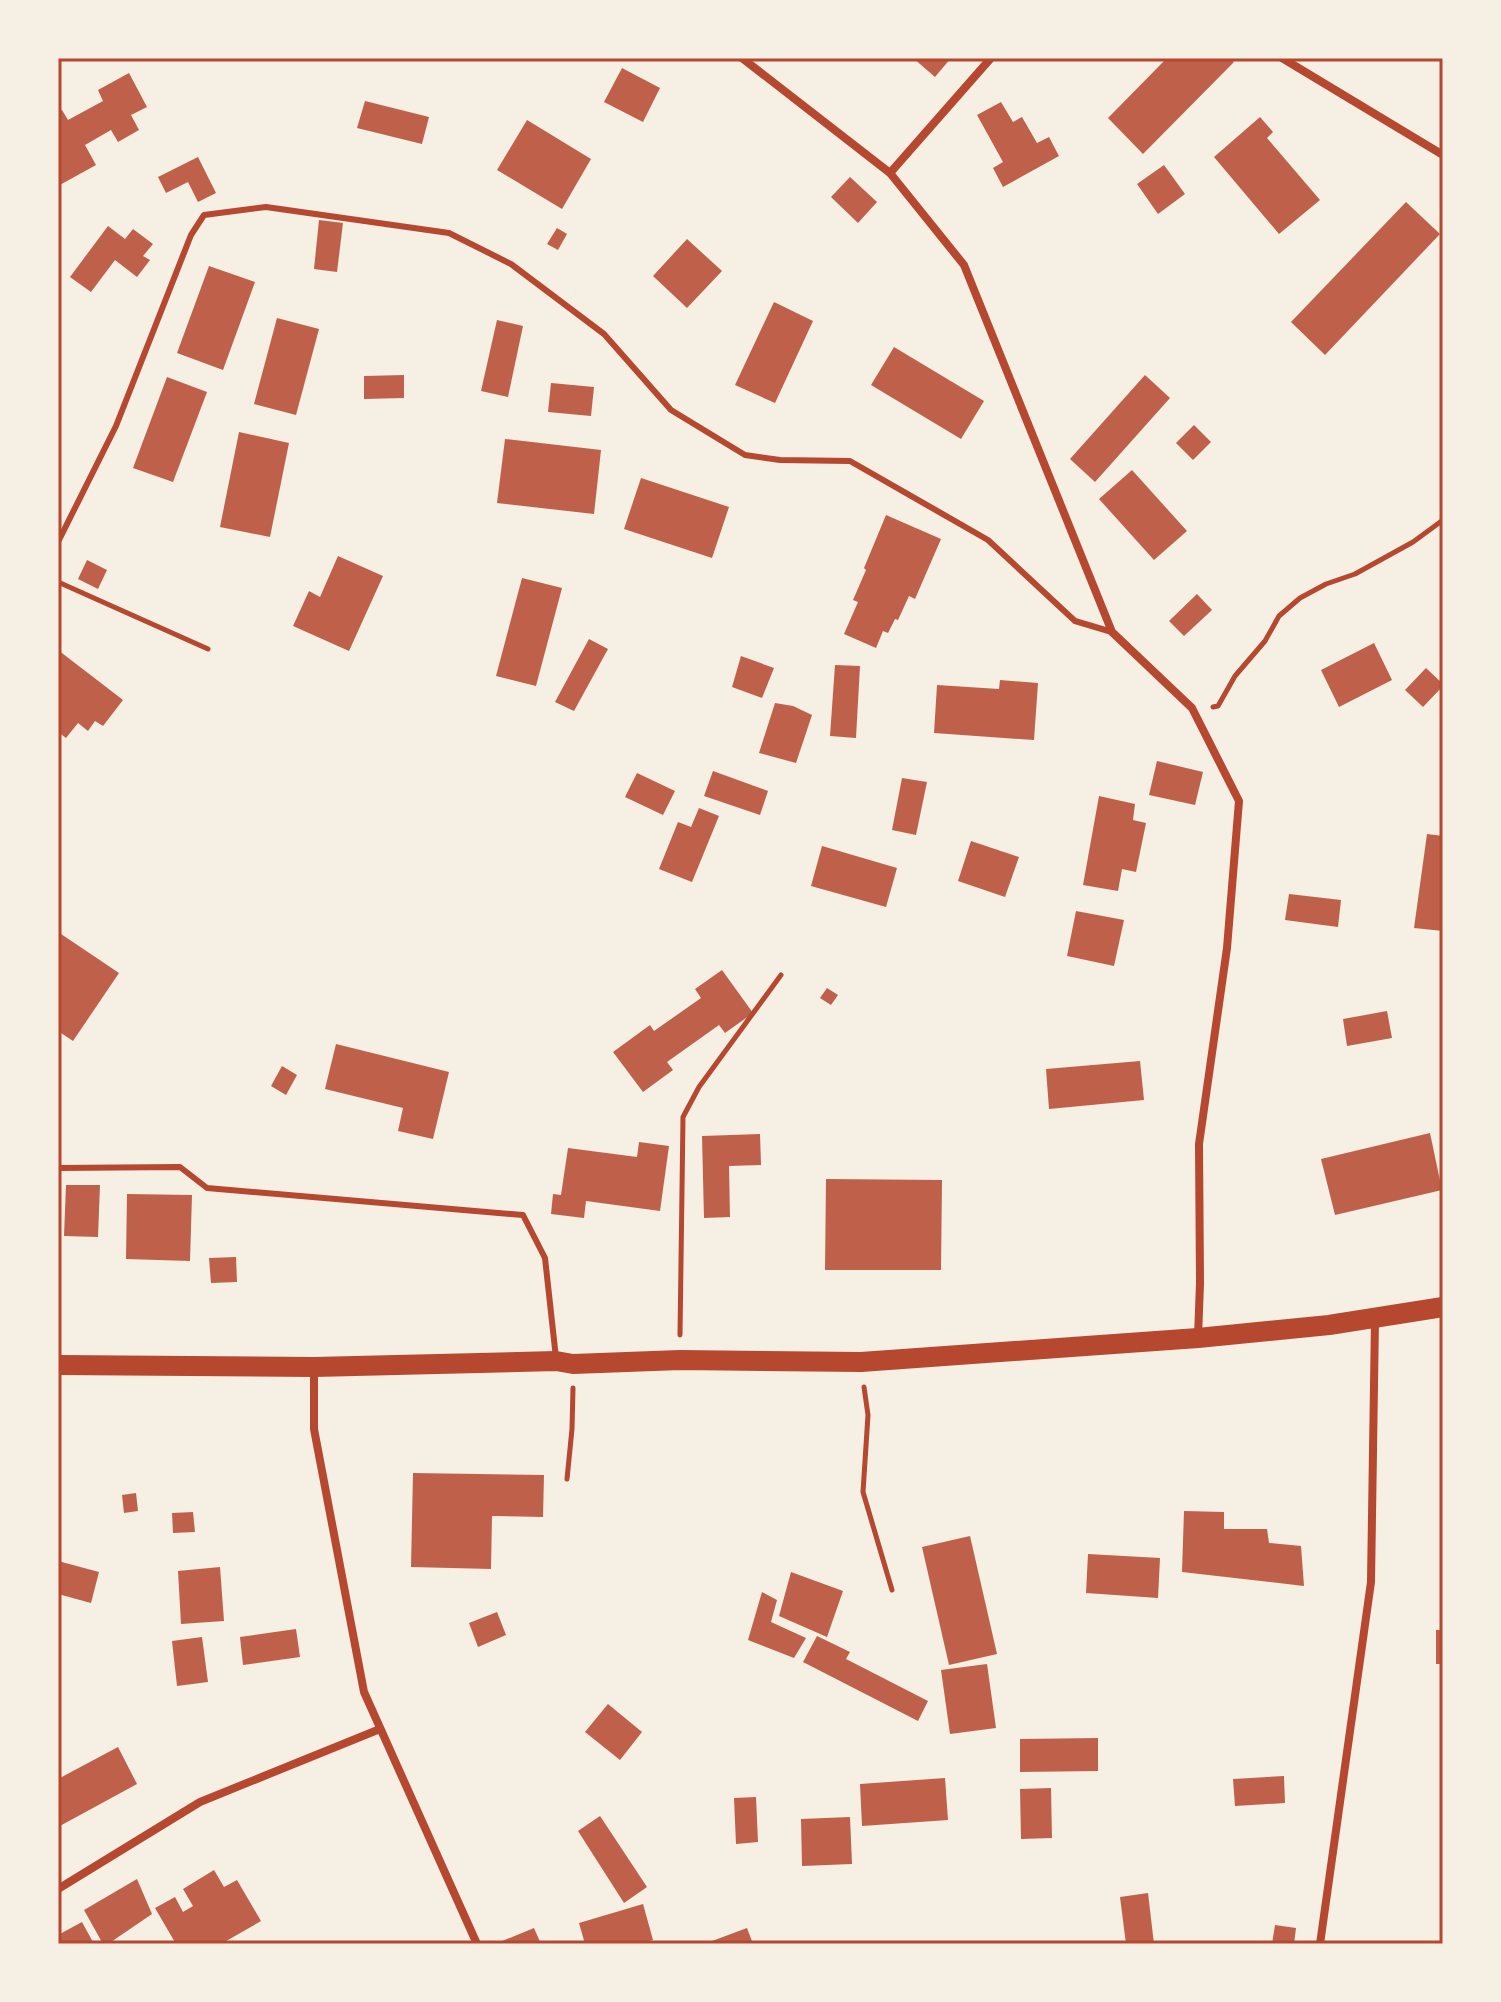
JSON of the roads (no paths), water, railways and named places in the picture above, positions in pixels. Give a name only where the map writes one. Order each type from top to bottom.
[{"type":"main road","points":[[58,1365],[314,1367],[680,1360],[861,1362],[1198,1338],[1375,1319],[1443,1307]]},
{"type":"street","points":[[742,58],[890,173],[964,265],[1112,632],[1192,708],[1239,801],[1227,948],[1199,1144],[1198,1338]]},
{"type":"street","points":[[890,173],[991,58]]},
{"type":"street","points":[[1282,58],[1443,155]]},
{"type":"street","points":[[1320,1944],[1371,1582],[1375,1319]]},
{"type":"street","points":[[314,1367],[314,1429],[364,1692],[477,1944]]},
{"type":"street","points":[[58,1889],[200,1802],[380,1729]]},
{"type":"lane","points":[[58,542],[116,426],[191,235],[204,215],[266,207],[449,233],[511,264],[604,334],[671,410],[745,455],[780,460],[850,461],[988,540],[1075,621],[1112,632]]},
{"type":"lane","points":[[58,1168],[180,1167],[207,1188],[523,1215],[545,1258],[565,1363]]}]
